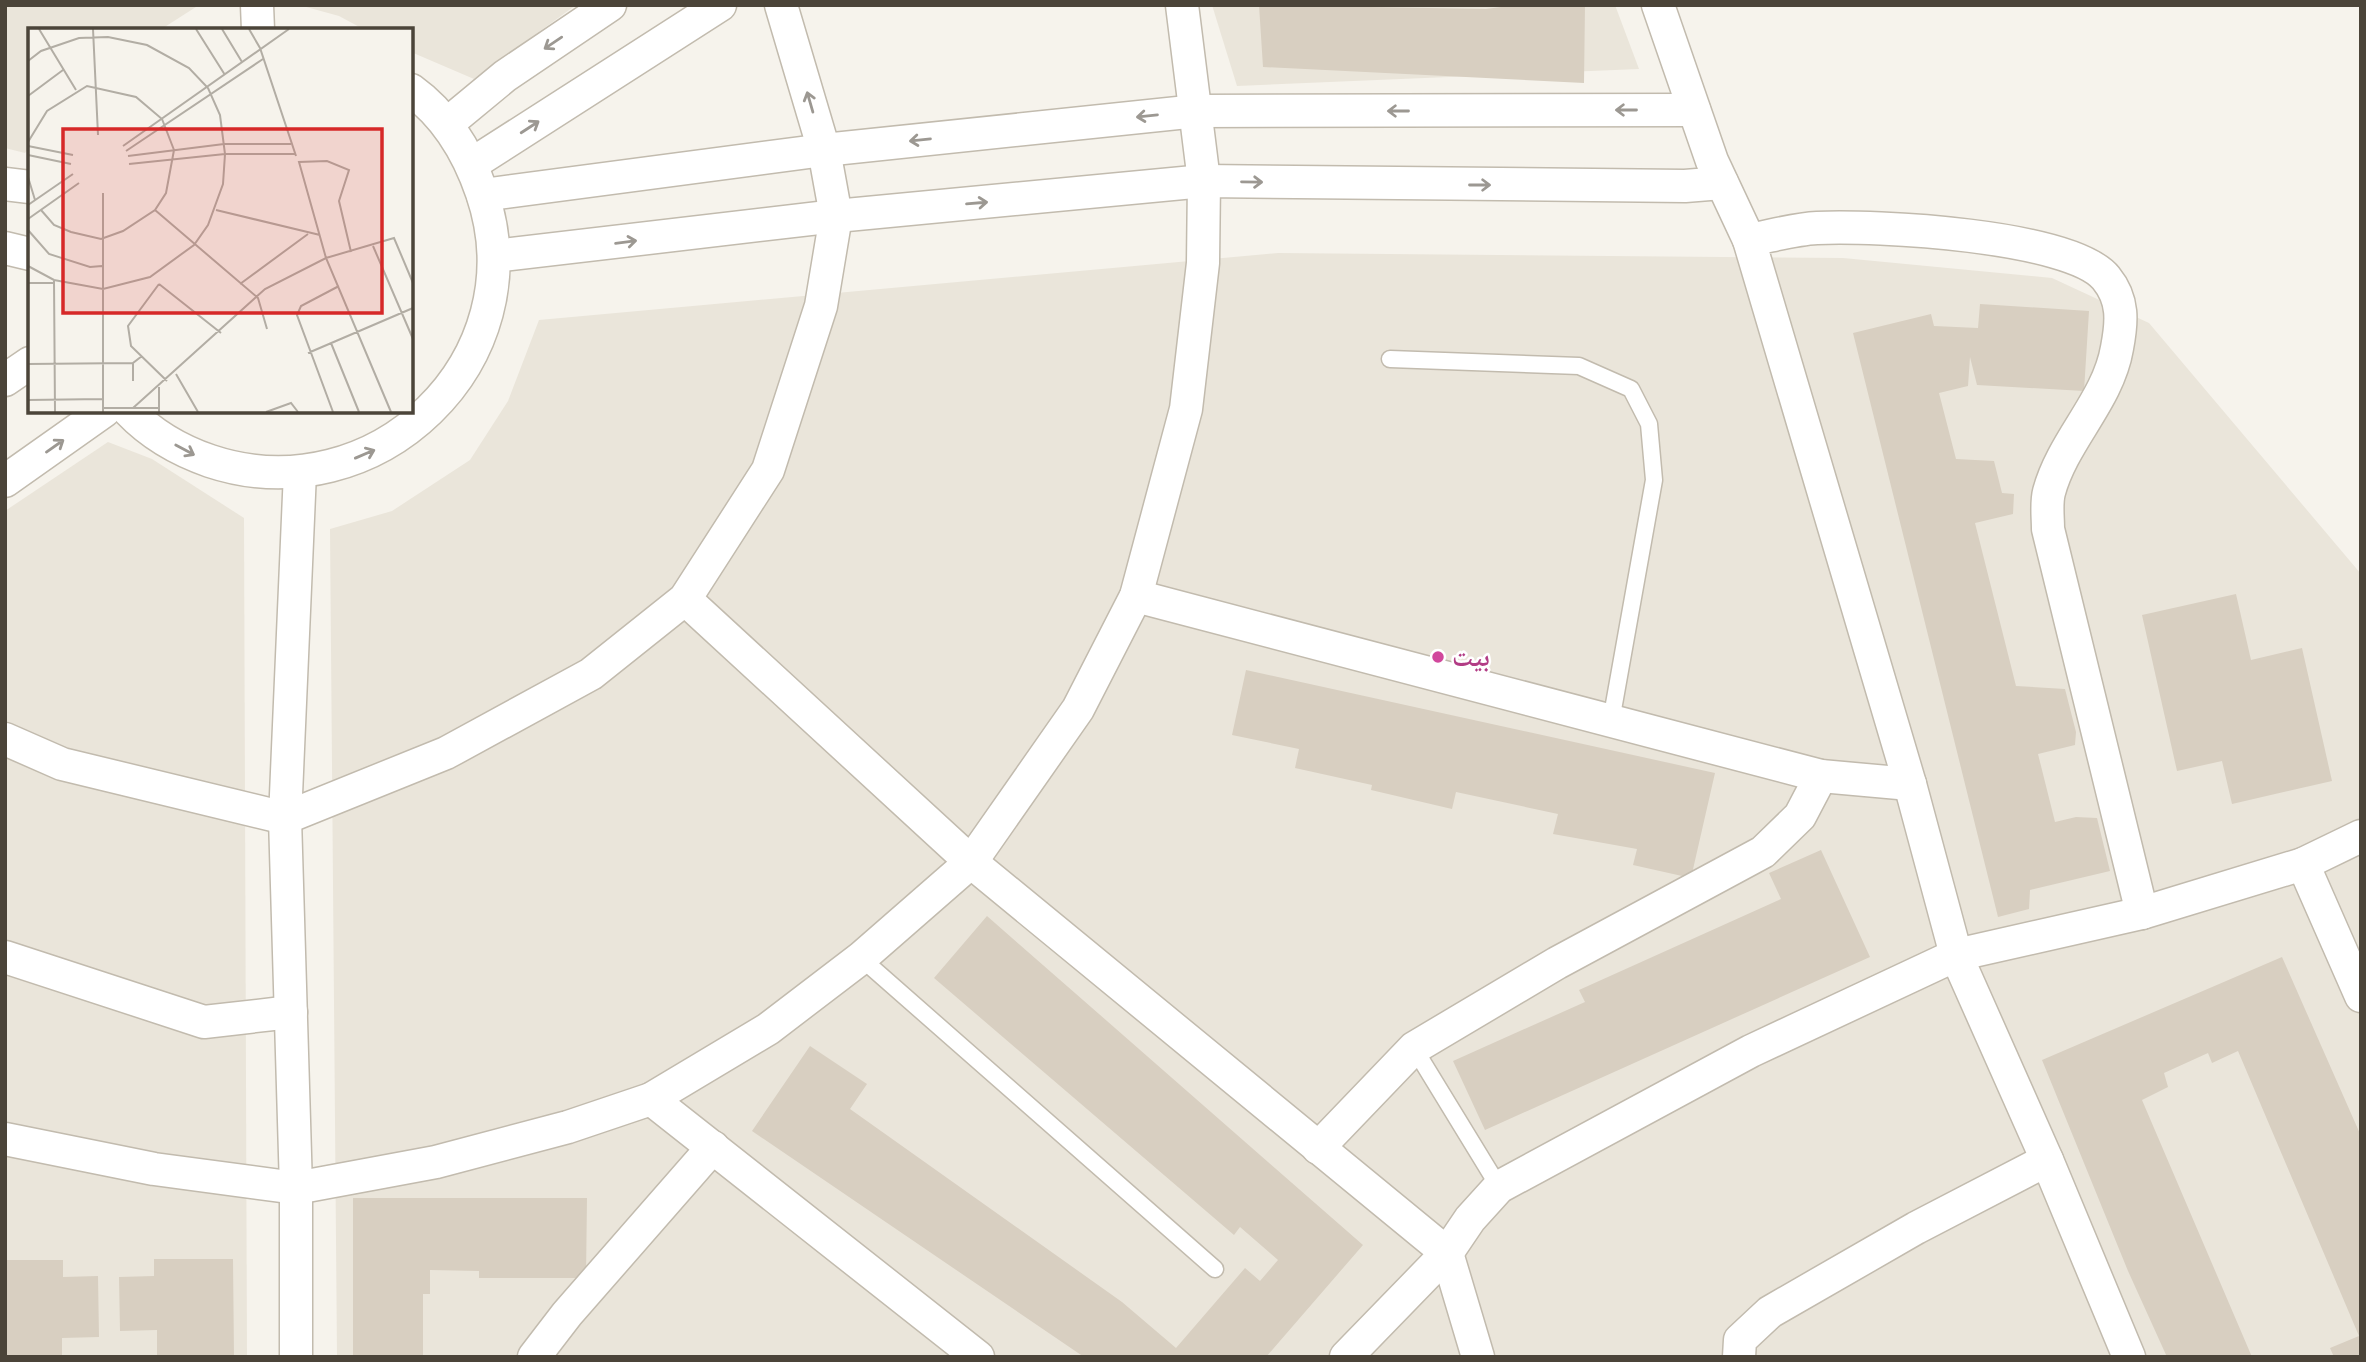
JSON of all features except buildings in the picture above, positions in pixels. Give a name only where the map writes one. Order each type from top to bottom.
[{"type":"street","points":[[257,5],[258,28]]},
{"type":"street","points":[[447,124],[505,76],[610,5]]},
{"type":"street","points":[[472,164],[720,5]]},
{"type":"street","points":[[5,739],[62,764],[285,818],[446,753],[579,680],[685,599],[768,470],[821,306],[836,216],[824,150],[781,5]]},
{"type":"street","points":[[5,1139],[154,1169],[296,1188],[436,1162],[568,1127],[651,1099],[768,1028],[861,958],[971,862],[1078,709],[1136,596],[1186,409],[1203,263],[1204,181],[1198,111],[1182,5]]},
{"type":"street","points":[[1658,5],[1722,183],[1749,240],[1910,784],[1956,955],[2048,1160],[2129,1357]]},
{"type":"street","points":[[132,413],[164,439],[195,456],[229,467],[264,472],[300,472],[335,465],[368,453],[400,436],[427,414],[451,388],[470,358],[484,325],[492,291],[495,256],[491,220],[472,164],[447,124],[413,92]]},
{"type":"street","points":[[483,195],[824,150],[1198,111],[1694,110]]},
{"type":"street","points":[[495,256],[836,216],[1204,181],[1685,187],[1722,183]]},
{"type":"street","points":[[5,184],[28,187]]},
{"type":"street","points":[[1749,240],[1814,228],[1840,227],[1964,233],[2017,243],[2075,260],[2105,276],[2120,300],[2116,352],[2100,392],[2063,453],[2048,494],[2048,529],[2142,913]]},
{"type":"street","points":[[5,248],[28,254]]},
{"type":"street","points":[[5,380],[28,364]]},
{"type":"street","points":[[5,481],[101,413]]},
{"type":"street","points":[[296,1357],[296,1188],[285,818],[300,472]]},
{"type":"street","points":[[1136,596],[1821,776],[1910,784]]},
{"type":"street","points":[[685,599],[971,862],[1447,1254],[1478,1357]]},
{"type":"street","points":[[1318,1148],[1415,1048],[1557,963],[1762,852],[1800,816],[1821,776]]},
{"type":"street","points":[[1346,1357],[1447,1254],[1470,1219],[1499,1187],[1751,1051],[1956,955],[2142,913],[2303,864],[2361,836]]},
{"type":"street","points":[[2303,864],[2361,996]]},
{"type":"street","points":[[5,957],[204,1021],[291,1012]]},
{"type":"street","points":[[651,1099],[978,1357]]},
{"type":"street","points":[[534,1357],[567,1314],[713,1147]]},
{"type":"street","points":[[1739,1357],[1740,1340],[1770,1312],[1916,1228],[2048,1160]]},
{"type":"lane","points":[[1390,359],[1579,366],[1632,389],[1649,424],[1654,481],[1611,721]]},
{"type":"lane","points":[[861,958],[1215,1269]]},
{"type":"lane","points":[[1415,1048],[1499,1187]]},
{"type":"shaded area","points":[[5,5],[199,5],[163,28],[28,28],[28,149],[25,153],[5,148]]},
{"type":"shaded area","points":[[299,5],[576,5],[474,79],[413,53],[413,28],[361,28],[339,16]]},
{"type":"shaded area","points":[[1212,5],[1615,5],[1639,69],[1237,86]]},
{"type":"shaded area","points":[[1278,253],[1843,258],[2052,278],[2149,323],[2361,574],[2361,1357],[337,1357],[330,529],[392,511],[470,460],[508,401],[539,320]]},
{"type":"shaded area","points":[[108,442],[152,459],[244,518],[247,1357],[5,1357],[5,511]]},
{"type":"place","name":"بيت","points":[[1438,657]]}]
